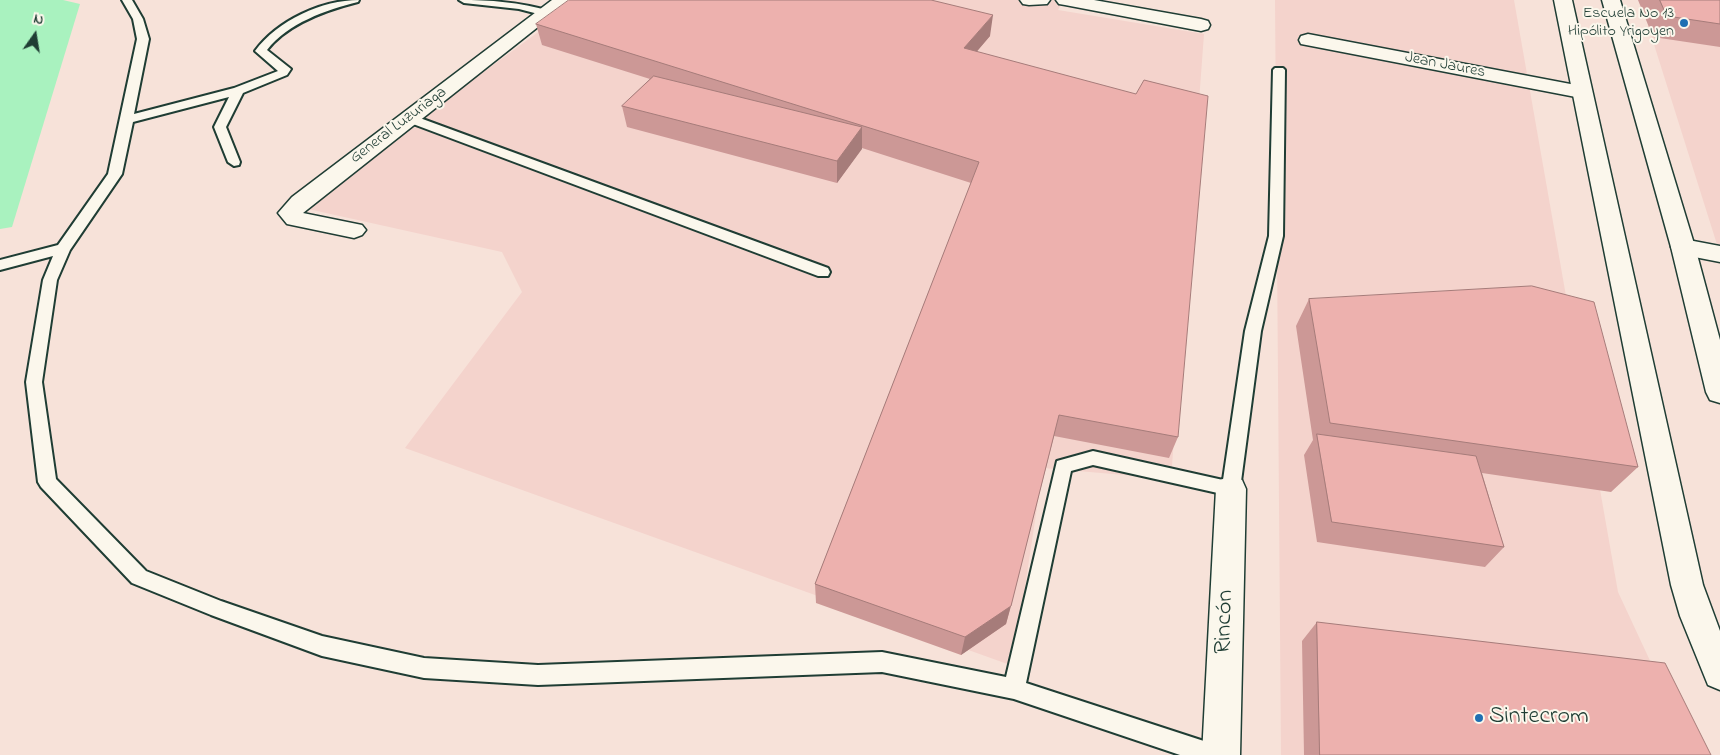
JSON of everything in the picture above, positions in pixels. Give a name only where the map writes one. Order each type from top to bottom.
[{"type":"main road","name":"General Luzuriaga","points":[[354,230],[295,219],[290,213],[300,202],[564,0]]},
{"type":"main road","points":[[1029,0],[1041,0]]},
{"type":"main road","points":[[1065,0],[1201,25]]},
{"type":"main road","points":[[1563,0],[1687,585],[1697,616],[1720,673]]},
{"type":"main road","points":[[1611,0],[1682,247],[1720,392]]},
{"type":"main road","name":"Jean Jaures","points":[[1308,40],[1581,92]]},
{"type":"main road","points":[[1682,247],[1720,254]]},
{"type":"main road","name":"Rincón","points":[[1221,755],[1231,489]]},
{"type":"lane","points":[[127,0],[138,19],[143,39],[115,174],[63,249],[50,280],[34,382],[47,482],[140,577],[218,609],[322,646],[424,668],[538,675],[882,662],[1014,689],[1213,755]]},
{"type":"lane","points":[[127,120],[238,91],[283,73],[285,70],[262,50],[267,41],[293,24],[335,5],[354,0]]},
{"type":"lane","points":[[464,0],[520,6],[546,13]]},
{"type":"lane","points":[[1014,689],[1063,466],[1093,458],[1231,489],[1253,331],[1276,236],[1279,70]]},
{"type":"lane","points":[[234,162],[220,127],[238,91]]},
{"type":"lane","points":[[409,118],[823,272]]},
{"type":"lane","points":[[0,265],[63,249]]},
{"type":"shaded area","points":[[582,0],[1063,0],[1058,10],[1204,34],[1171,479],[1043,468],[1013,666],[405,448],[522,292],[502,252],[299,207]]},
{"type":"shaded area","points":[[1275,0],[1514,0],[1618,592],[1694,755],[1281,755]]},
{"type":"shaded area","points":[[1640,0],[1720,0],[1720,254]]},
{"type":"green space","points":[[0,0],[63,0],[80,4],[12,227],[0,229]]},
{"type":"building","points":[[569,0],[931,0],[993,15],[964,48],[1136,94],[1144,80],[1208,96],[1178,437],[1059,415],[1011,606],[965,637],[815,584],[979,162],[536,24]]},
{"type":"building","points":[[1660,0],[1720,0],[1720,24],[1667,16]]},
{"type":"building","points":[[654,76],[862,127],[837,161],[622,106]]},
{"type":"building","points":[[1532,286],[1594,302],[1638,467],[1330,423],[1309,299]]},
{"type":"building","points":[[1317,434],[1476,456],[1504,547],[1332,522]]},
{"type":"building","name":"Sintecrom","points":[[1317,622],[1665,663],[1711,755],[1320,755]]},
{"type":"place","name":"Escuela No 13 Hipólito Yrigoyen","points":[[1684,23]]},
{"type":"place","name":"Sintecrom","points":[[1479,718]]}]
